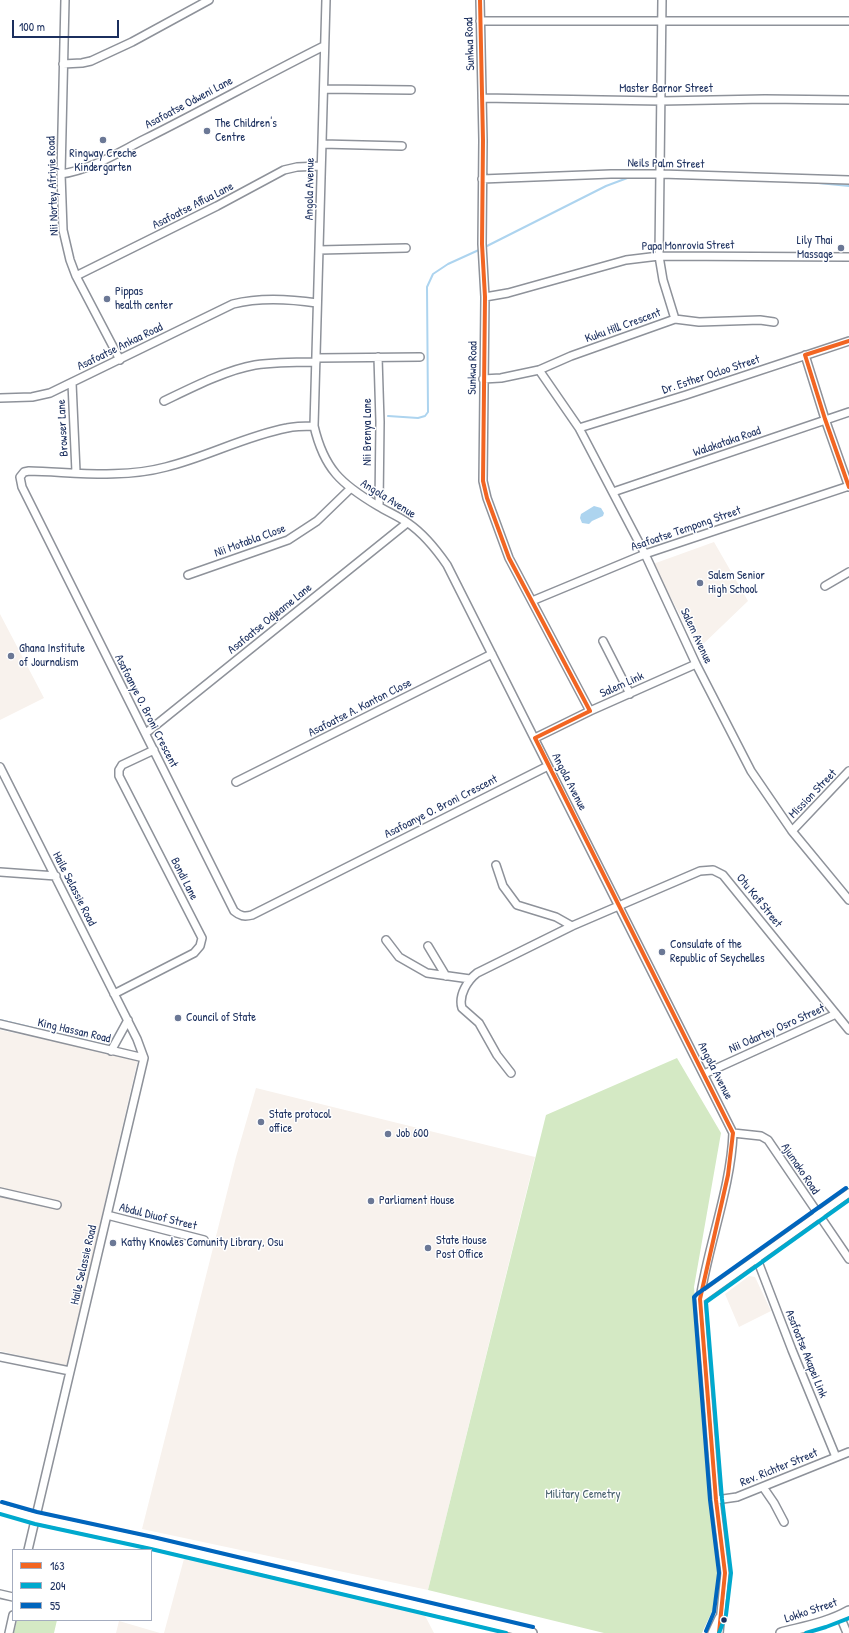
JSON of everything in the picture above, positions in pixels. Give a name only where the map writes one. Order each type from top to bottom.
[{"type":"main road","points":[[0,1508],[36,1518],[152,1543],[532,1633]]},
{"type":"main road","name":"Lokko Street","points":[[780,1633],[814,1625],[840,1616],[849,1611]]},
{"type":"street","name":"Nii Nortey Afriyie Road","points":[[65,0],[61,174],[63,230],[70,260],[76,276],[120,360]]},
{"type":"street","points":[[63,64],[91,61],[132,42],[209,0]]},
{"type":"street","name":"Angola Avenue","points":[[326,0],[314,426],[318,443],[329,464],[350,489],[407,523],[423,535],[447,565],[733,1133],[732,1161],[704,1274],[700,1299],[716,1500],[724,1573],[719,1633]]},
{"type":"street","name":"Sunkwa Road","points":[[480,0],[482,244],[485,297],[483,481],[487,498],[510,558],[590,711]]},
{"type":"street","points":[[662,0],[659,256],[663,280],[675,319]]},
{"type":"street","points":[[480,21],[849,21]]},
{"type":"street","name":"Asafoatse Odweni Lane","points":[[61,174],[84,169],[132,146],[258,79],[324,46]]},
{"type":"street","points":[[324,89],[411,90]]},
{"type":"street","name":"Master Barnor Street","points":[[482,98],[849,100]]},
{"type":"street","points":[[322,144],[402,146]]},
{"type":"street","name":"Asafoatse Affua Lane","points":[[76,276],[217,206],[284,170],[297,167],[321,166]]},
{"type":"street","name":"Neils Palm Street","points":[[482,179],[612,174],[661,174],[849,180]]},
{"type":"street","points":[[319,250],[406,248]]},
{"type":"street","name":"Papa Monrovia Street","points":[[485,297],[508,293],[626,260],[659,256],[849,257]]},
{"type":"street","name":"Asafoatse Ankaa Road","points":[[0,398],[40,396],[72,383],[209,314],[233,304],[246,301],[285,300],[318,302]]},
{"type":"street","name":"Kuku Hill Crescent","points":[[483,379],[501,378],[539,370],[571,356],[675,319],[699,322],[760,320],[774,322]]},
{"type":"street","name":"Dr. Esther Ocloo Street","points":[[579,428],[693,393],[849,341]]},
{"type":"street","points":[[805,355],[825,419],[849,486]]},
{"type":"street","points":[[164,401],[202,383],[253,365],[378,357],[420,357]]},
{"type":"street","name":"Nii Brenya Lane","points":[[378,357],[380,422],[378,506]]},
{"type":"street","name":"Salem Avenue","points":[[539,370],[579,428],[613,492],[645,554],[696,664],[751,771],[792,831],[849,900]]},
{"type":"street","name":"Browser Lane","points":[[72,383],[76,472]]},
{"type":"street","name":"Walakataka Road","points":[[613,492],[849,412]]},
{"type":"street","name":"Asafoanye O. Broni Crescent","points":[[314,426],[287,428],[238,442],[190,460],[148,471],[116,474],[29,471],[24,472],[20,476],[22,487],[234,911],[239,915],[244,916],[259,912],[548,766]]},
{"type":"street","name":"Asafoatse Tempong Street","points":[[532,601],[645,554],[849,486]]},
{"type":"street","name":"Nii Motabla Close","points":[[188,575],[288,540],[317,521],[350,489]]},
{"type":"street","name":"Asafoatse Odjeame Lane","points":[[146,734],[407,523]]},
{"type":"street","points":[[825,586],[849,572]]},
{"type":"street","points":[[603,641],[630,694]]},
{"type":"street","name":"Asafoatse A. Kanton Close","points":[[236,782],[492,654]]},
{"type":"street","name":"Salem Link","points":[[535,738],[590,711],[696,664]]},
{"type":"street","name":"Bondi Lane","points":[[114,994],[194,953],[200,946],[202,938],[119,776],[119,770],[122,766],[154,750]]},
{"type":"street","name":"Haile Selassie Road","points":[[0,767],[128,1020],[144,1058],[28,1549]]},
{"type":"street","name":"Mission Street","points":[[792,831],[849,772]]},
{"type":"street","points":[[496,865],[503,886],[517,905],[556,917],[572,926]]},
{"type":"street","name":"Otu Kofi Street","points":[[470,979],[478,973],[572,926],[700,871],[713,870],[724,875],[849,1030]]},
{"type":"street","points":[[0,872],[56,876]]},
{"type":"street","points":[[386,940],[399,957],[427,973],[470,979],[464,989],[461,1004],[462,1008],[479,1023],[497,1055],[511,1073]]},
{"type":"street","points":[[428,946],[446,976]]},
{"type":"street","name":"Nii Odartey Osro Street","points":[[704,1074],[836,1014]]},
{"type":"street","points":[[111,1051],[128,1020]]},
{"type":"street","name":"King Hassan Road","points":[[0,1024],[144,1058]]},
{"type":"street","name":"Ajumako Road","points":[[733,1133],[756,1135],[768,1140],[849,1259]]},
{"type":"street","points":[[0,1192],[57,1205]]},
{"type":"street","points":[[700,1299],[849,1192]]},
{"type":"street","name":"Abdul Diuof Street","points":[[107,1215],[204,1240]]},
{"type":"street","name":"Asafoatse Akapei Link","points":[[757,1259],[836,1457]]},
{"type":"street","points":[[0,1357],[70,1371]]},
{"type":"street","name":"Rev. Richter Street","points":[[716,1500],[737,1497],[849,1452]]},
{"type":"street","points":[[763,1487],[774,1503],[784,1522]]},
{"type":"street","points":[[0,1594],[12,1596]]},
{"type":"street","name":"Angola Avenue","points":[[712,1633],[720,1614]]},
{"type":"street","points":[[840,1616],[847,1633]]},
{"type":"street","points":[[9,1633],[12,1620]]},
{"type":"shaded area","name":"Salem Senior High School","points":[[714,542],[748,601],[698,649],[653,564]]},
{"type":"shaded area","name":"Ghana Institute of Journalism","points":[[0,614],[44,698],[0,720]]},
{"type":"shaded area","points":[[0,1030],[138,1059],[67,1366],[0,1351]]},
{"type":"shaded area","points":[[256,1088],[535,1157],[428,1590],[142,1529],[236,1157]]},
{"type":"shaded area","points":[[749,1276],[755,1277],[771,1311],[739,1327],[725,1294]]},
{"type":"shaded area","points":[[185,1555],[421,1608],[434,1633],[164,1633]]},
{"type":"shaded area","points":[[119,1621],[160,1633],[116,1633]]},
{"type":"green space","name":"Military Cemetry","points":[[677,1058],[721,1133],[694,1287],[719,1596],[702,1633],[604,1633],[428,1590],[546,1115]]},
{"type":"green space","points":[[17,1621],[57,1621],[54,1633],[14,1633]]},
{"type":"water","points":[[594,506],[601,508],[604,513],[603,516],[589,524],[582,523],[580,518],[581,514]]},
{"type":"waterway","points":[[485,247],[606,186],[630,177]]},
{"type":"waterway","points":[[808,182],[849,186]]},
{"type":"waterway","points":[[388,416],[418,418],[425,416],[428,412],[427,287],[433,274],[448,264],[481,249]]},
{"type":"waterway","points":[[0,1020],[109,1046]]},
{"type":"transit line","name":"163","points":[[480,0],[483,140],[482,244],[485,297],[483,481],[487,498],[509,558],[590,711],[535,738],[733,1133],[728,1175],[700,1299],[716,1500],[725,1573],[719,1633]]},
{"type":"transit line","name":"163","points":[[849,341],[805,355],[825,419],[849,487]]},
{"type":"transit line","name":"55","points":[[706,1631],[714,1612],[719,1573],[710,1500],[694,1297],[846,1188]]},
{"type":"transit line","name":"204","points":[[719,1633],[726,1615],[731,1573],[722,1499],[706,1302],[849,1200]]},
{"type":"transit line","name":"55","points":[[2,1502],[37,1512],[153,1537],[533,1627]]},
{"type":"transit line","name":"204","points":[[0,1514],[35,1524],[151,1549]]},
{"type":"transit line","name":"204","points":[[152,1549],[506,1633]]},
{"type":"transit line","name":"204","points":[[806,1633],[849,1618]]},
{"type":"place","name":"The Children's Centre","points":[[207,131]]},
{"type":"place","name":"Ringway Creche Kindergarten","points":[[103,140]]},
{"type":"place","name":"Lily Thai Massage","points":[[841,248]]},
{"type":"place","name":"Pippas health center","points":[[107,299]]},
{"type":"place","name":"Salem Senior High School","points":[[700,583]]},
{"type":"place","name":"Ghana Institute of Journalism","points":[[11,656]]},
{"type":"place","name":"Consulate of the Republic of Seychelles","points":[[662,952]]},
{"type":"place","name":"Council of State","points":[[178,1018]]},
{"type":"place","name":"State protocol office","points":[[261,1122]]},
{"type":"place","name":"Job 600","points":[[388,1134]]},
{"type":"place","name":"Parliament House","points":[[371,1201]]},
{"type":"place","name":"Kathy Knowles Comunity Library, Osu","points":[[113,1243]]},
{"type":"place","name":"State House Post Office","points":[[428,1248]]}]
